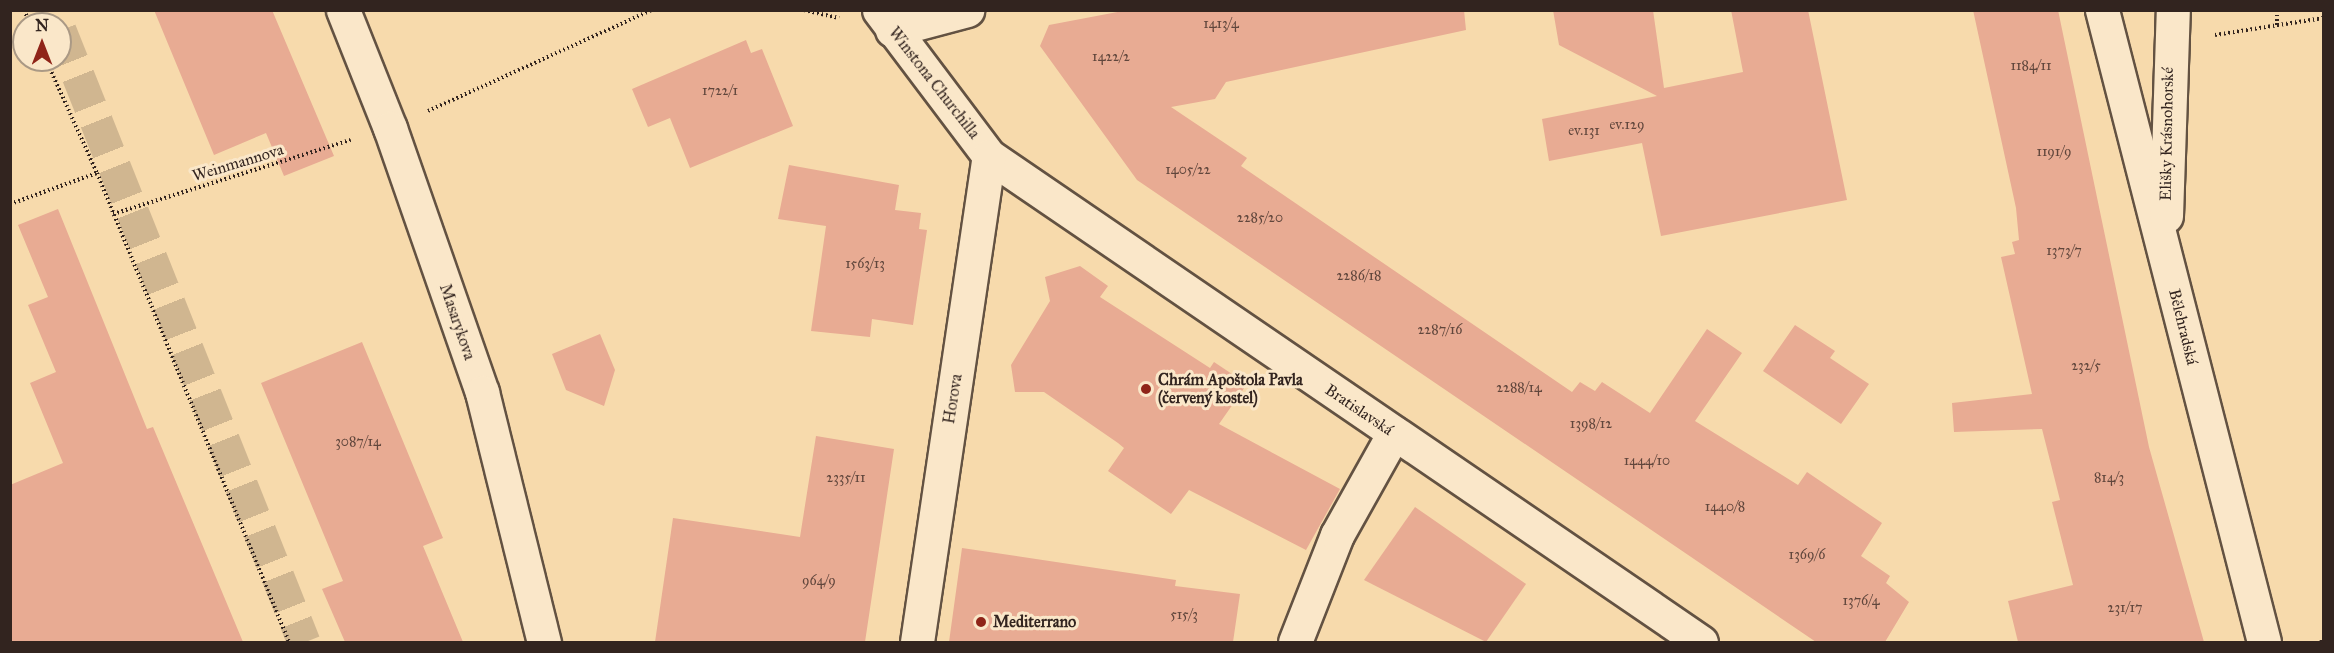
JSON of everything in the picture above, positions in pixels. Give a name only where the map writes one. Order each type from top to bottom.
[{"type":"street","name":"Masarykova","points":[[344,10],[390,128],[482,392],[544,642]]},
{"type":"street","points":[[885,20],[967,10]]},
{"type":"street","name":"Bělehradská","points":[[2102,10],[2264,642]]},
{"type":"street","name":"Winstona Churchilla","points":[[885,20],[989,156]]},
{"type":"street","name":"Elišky Krásnohorské","points":[[2165,257],[2172,26]]},
{"type":"street","name":"Bratislavská","points":[[989,156],[1701,642]]},
{"type":"street","name":"Horova","points":[[916,642],[989,156]]},
{"type":"street","points":[[1295,642],[1336,536],[1394,433]]},
{"type":"path","points":[[419,115],[652,10]]},
{"type":"path","points":[[2277,10],[2277,25]]},
{"type":"path","points":[[2172,26],[2277,25],[2324,18]]},
{"type":"path","points":[[51,72],[97,172],[289,642]]},
{"type":"path","name":"Weinmannova","points":[[113,214],[358,138]]},
{"type":"path","points":[[10,204],[97,172]]},
{"type":"path","points":[[2321,642],[2324,638]]},
{"type":"building","points":[[154,10],[272,10],[334,156],[284,176],[266,133],[214,155]]},
{"type":"building","points":[[1128,10],[1464,10],[1466,30],[1226,82],[1215,99],[1171,107],[1247,158],[1241,166],[1572,392],[1580,382],[1595,391],[1602,382],[1650,413],[1707,329],[1742,353],[1695,421],[1798,485],[1807,472],[1882,523],[1861,556],[1890,576],[1886,583],[1909,602],[1885,642],[1816,642],[1137,180],[1040,46],[1049,25]]},
{"type":"building","points":[[1553,10],[1653,10],[1664,88],[1743,72],[1731,10],[1808,10],[1847,200],[1661,236],[1642,143],[1549,161],[1542,119],[1657,96],[1559,45]]},
{"type":"building","points":[[1973,10],[2058,10],[2149,447],[2204,642],[2018,642],[2008,601],[2073,585],[2052,502],[2060,500],[2042,429],[1954,432],[1952,403],[2032,394],[2001,257],[2015,254],[2012,242],[2019,240],[2016,208]]},
{"type":"building","points":[[746,40],[751,53],[762,49],[793,126],[690,168],[670,118],[648,127],[632,89]]},
{"type":"building","points":[[789,165],[899,185],[895,210],[921,213],[919,229],[927,230],[913,325],[872,319],[870,337],[811,331],[826,226],[778,219]]},
{"type":"building","points":[[58,209],[147,429],[153,427],[243,642],[10,642],[10,485],[63,463],[30,383],[56,372],[28,305],[48,297],[18,225]]},
{"type":"building","name":"Chrám Apoštola Pavla (červený kostel)","points":[[1080,266],[1108,286],[1100,297],[1210,368],[1214,362],[1247,384],[1219,424],[1340,489],[1306,550],[1189,490],[1171,514],[1108,471],[1124,448],[1118,443],[1044,392],[1015,392],[1011,365],[1050,301],[1045,277]]},
{"type":"building","points":[[1795,325],[1835,351],[1830,358],[1869,384],[1841,424],[1763,371]]},
{"type":"building","points":[[600,334],[615,370],[604,406],[566,390],[552,354]]},
{"type":"building","points":[[362,342],[443,538],[423,546],[463,642],[345,642],[322,589],[343,581],[261,383]]},
{"type":"building","points":[[816,436],[894,449],[865,642],[655,642],[673,518],[800,537]]},
{"type":"building","points":[[1415,507],[1526,584],[1486,642],[1364,580]]},
{"type":"building","points":[[962,548],[1176,580],[1175,586],[1240,594],[1233,642],[949,642]]},
{"type":"tunnel","points":[[72,60],[304,642]]},
{"type":"place","name":"Chrám Apoštola Pavla (červený kostel)","points":[[1146,389]]},
{"type":"place","name":"Mediterrano","points":[[981,622]]}]
